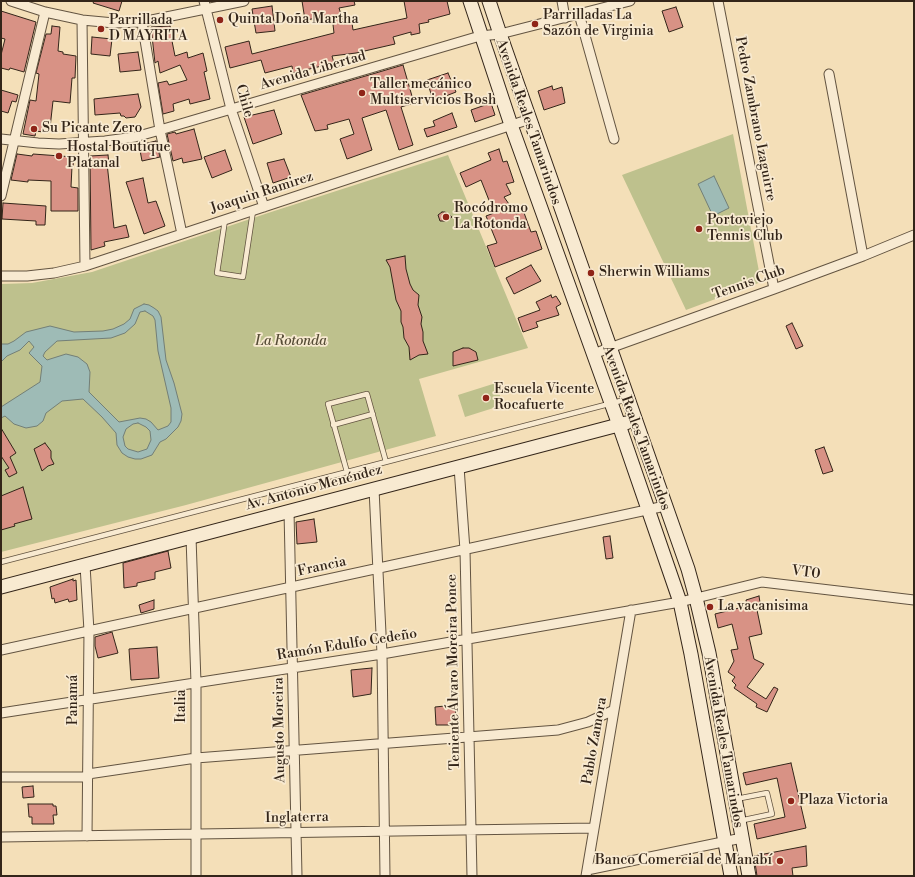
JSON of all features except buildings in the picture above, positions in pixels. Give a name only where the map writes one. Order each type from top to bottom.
[{"type":"main road","name":"Avenida Reales Tamarindos","points":[[470,1],[480,36],[511,125],[619,425],[680,602],[691,654],[731,876]]},
{"type":"main road","name":"Avenida Reales Tamarindos","points":[[489,1],[636,421],[696,598],[706,640],[749,876]]},
{"type":"main road","name":"Av. Antonio Menéndez","points":[[1,587],[636,421]]},
{"type":"street","points":[[11,1],[45,12],[82,20],[114,23],[142,22],[205,5],[244,1]]},
{"type":"street","points":[[562,1],[565,18]]},
{"type":"street","name":"Pedro Zambrano Izaguirre","points":[[718,1],[774,289]]},
{"type":"street","name":"Avenida Libertad","points":[[1,139],[38,143],[84,143],[135,137],[480,36],[500,34],[626,2]]},
{"type":"street","name":"Chile","points":[[205,5],[231,110],[264,207]]},
{"type":"street","points":[[1,196],[45,12]]},
{"type":"street","points":[[579,14],[614,139]]},
{"type":"street","points":[[82,20],[85,266]]},
{"type":"street","points":[[142,22],[160,130],[182,234]]},
{"type":"street","points":[[829,74],[863,256]]},
{"type":"street","name":"Joaquin Ramirez","points":[[1,276],[54,274],[85,266],[530,119]]},
{"type":"street","name":"Tennis Club","points":[[593,354],[774,289],[863,256],[914,235]]},
{"type":"street","name":"Teniente Álvaro Moreira Ponce","points":[[459,467],[465,550],[472,876]]},
{"type":"street","points":[[374,489],[382,654],[382,743],[385,876]]},
{"type":"street","name":"Francia","points":[[1,650],[665,506]]},
{"type":"street","name":"Augusto Moreira","points":[[289,511],[297,876]]},
{"type":"street","name":"Italia","points":[[191,537],[196,683],[196,876]]},
{"type":"street","name":"Panamá","points":[[85,565],[89,631],[87,836]]},
{"type":"street","name":"VT0","points":[[696,598],[762,582],[914,600]]},
{"type":"street","name":"Ramón Edulfo Cedeño","points":[[1,713],[382,654],[696,598]]},
{"type":"street","name":"Pablo Zamora","points":[[587,873],[631,610]]},
{"type":"street","points":[[1,777],[88,775],[196,758],[570,728],[588,722],[614,710]]},
{"type":"street","name":"Inglaterra","points":[[1,837],[594,828]]},
{"type":"street","points":[[587,873],[742,838]]},
{"type":"lane","points":[[225,220],[217,273],[243,277],[253,211]]},
{"type":"lane","points":[[347,472],[328,404],[367,394],[386,462]]},
{"type":"lane","name":"Av. Antonio Menéndez","points":[[1,562],[628,399]]},
{"type":"lane","points":[[333,425],[372,414]]},
{"type":"lane","points":[[735,800],[767,793],[772,814],[739,821]]},
{"type":"green space","name":"Portoviejo Tennis Club","points":[[733,134],[761,282],[686,310],[622,175]]},
{"type":"green space","name":"La Rotonda","points":[[448,155],[528,348],[419,379],[436,436],[186,505],[1,552],[1,284],[32,283],[92,272]]},
{"type":"green space","points":[[496,383],[503,405],[465,417],[458,395]]},
{"type":"water","points":[[714,176],[729,208],[713,216],[698,184]]},
{"type":"water","points":[[144,304],[149,305],[158,311],[161,317],[166,360],[182,414],[178,427],[166,439],[160,442],[152,455],[141,459],[135,459],[122,453],[117,445],[116,433],[83,399],[62,401],[46,413],[43,421],[37,426],[26,428],[14,424],[5,416],[1,418],[1,407],[40,382],[42,366],[29,353],[34,347],[29,341],[20,350],[7,356],[1,362],[1,344],[8,344],[26,332],[50,326],[74,332],[103,331],[113,329],[124,324],[130,319],[134,309]],"holes":[[[145,311],[153,316],[155,320],[158,351],[171,408],[171,422],[168,426],[158,430],[146,419],[140,418],[119,422],[89,392],[90,372],[87,364],[78,357],[66,354],[47,360],[43,356],[45,352],[57,341],[111,338],[125,333],[135,324],[140,312]],[[138,423],[150,431],[151,440],[147,449],[138,452],[128,449],[125,446],[123,437],[126,429],[133,424]]]},
{"type":"place","name":"Quinta Doña Martha","points":[[220,20]]},
{"type":"place","name":"Parrilladas La Sazón de Virginia","points":[[535,24]]},
{"type":"place","name":"Parrillada D MAYRITA","points":[[101,29]]},
{"type":"place","name":"Taller mecánico Multiservicios Bosh","points":[[362,93]]},
{"type":"place","name":"Su Picante Zero","points":[[34,129]]},
{"type":"place","name":"Hostal Boutique Platanal","points":[[59,156]]},
{"type":"place","name":"Rocódromo La Rotonda","points":[[446,217]]},
{"type":"place","name":"Portoviejo Tennis Club","points":[[699,229]]},
{"type":"place","name":"Sherwin Williams","points":[[591,273]]},
{"type":"place","name":"Escuela Vicente Rocafuerte","points":[[486,398]]},
{"type":"place","name":"La vacanisima","points":[[710,607]]},
{"type":"place","name":"Plaza Victoria","points":[[791,801]]},
{"type":"place","name":"Banco Comercial de Manabí","points":[[780,861]]}]
